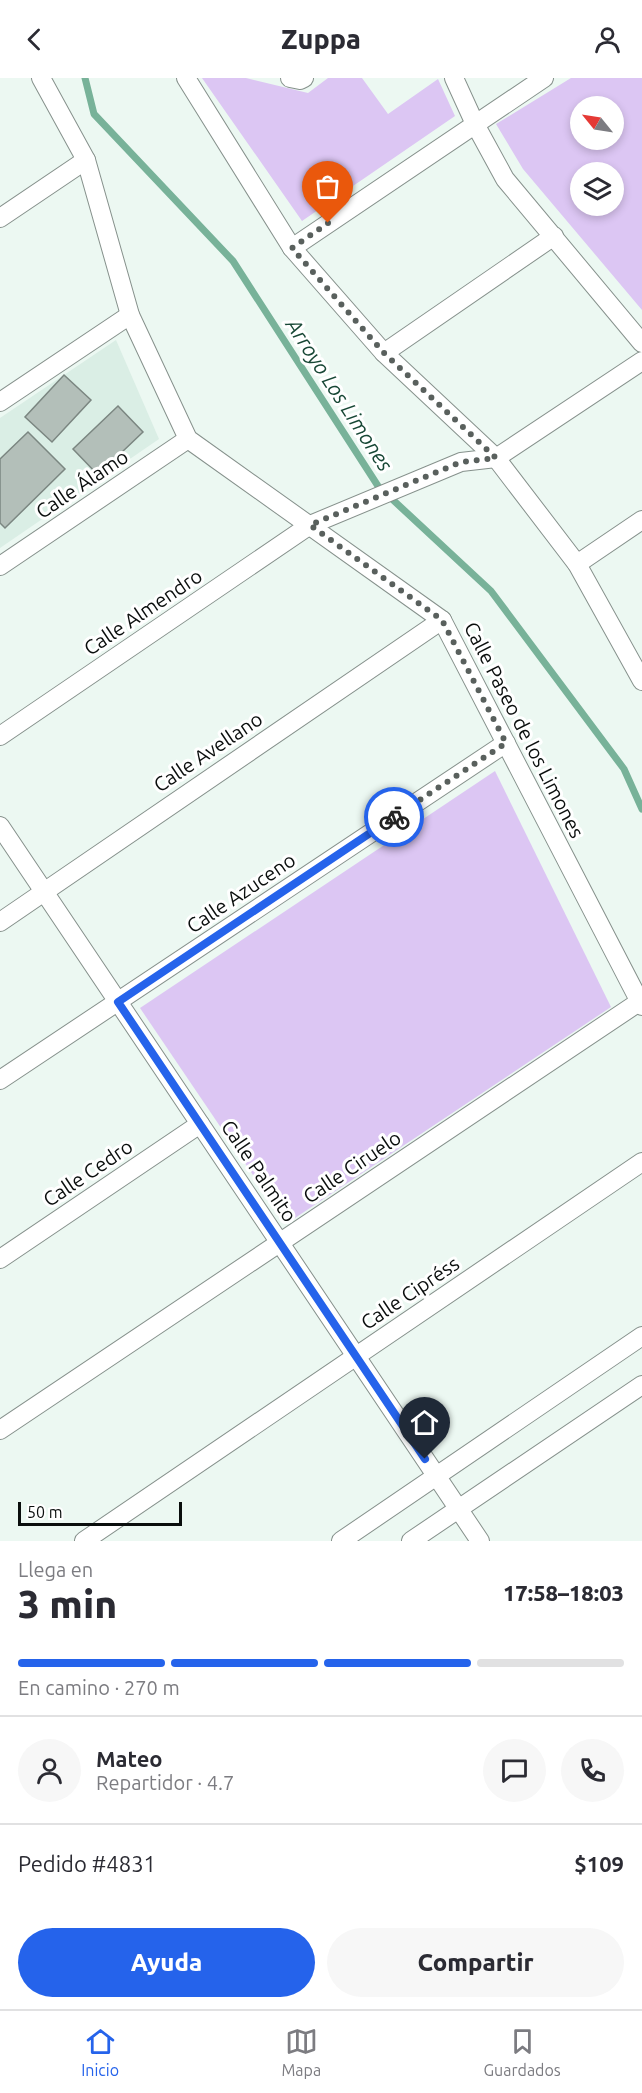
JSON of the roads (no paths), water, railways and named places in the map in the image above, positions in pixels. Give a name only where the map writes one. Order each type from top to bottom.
[{"type":"street","name":"Calle Paseo de los Limones","points":[[42,78],[86,160],[130,315],[188,439],[442,620],[641,1004]]},
{"type":"street","points":[[186,78],[292,248],[384,353],[496,458],[577,564],[641,677]]},
{"type":"street","points":[[291,78],[300,80],[304,78]]},
{"type":"street","points":[[454,78],[475,124],[505,179],[642,343]]},
{"type":"street","points":[[292,248],[544,78]]},
{"type":"street","points":[[0,218],[86,160]]},
{"type":"street","points":[[384,353],[554,236]]},
{"type":"street","points":[[0,402],[130,315]]},
{"type":"street","points":[[496,458],[642,361]]},
{"type":"street","name":"Calle Álamo","points":[[0,566],[188,439]]},
{"type":"street","name":"Calle Almendro","points":[[0,736],[310,525],[461,462],[496,458]]},
{"type":"street","points":[[577,564],[642,520]]},
{"type":"street","name":"Calle Avellano","points":[[0,922],[442,620]]},
{"type":"street","name":"Calle Azuceno","points":[[0,1080],[506,743]]},
{"type":"street","name":"Calle Palmito","points":[[0,826],[480,1541]]},
{"type":"street","name":"Calle Ciruelo","points":[[0,1430],[641,1004]]},
{"type":"street","name":"Calle Cedro","points":[[0,1259],[200,1124]]},
{"type":"street","name":"Calle Cipréss","points":[[84,1541],[642,1162]]},
{"type":"street","points":[[342,1541],[642,1336]]},
{"type":"street","points":[[411,1541],[642,1385]]},
{"type":"waterway","name":"Arroyo Los Limones","points":[[85,78],[94,114],[233,261],[378,486],[491,591],[624,769],[642,809]]}]
